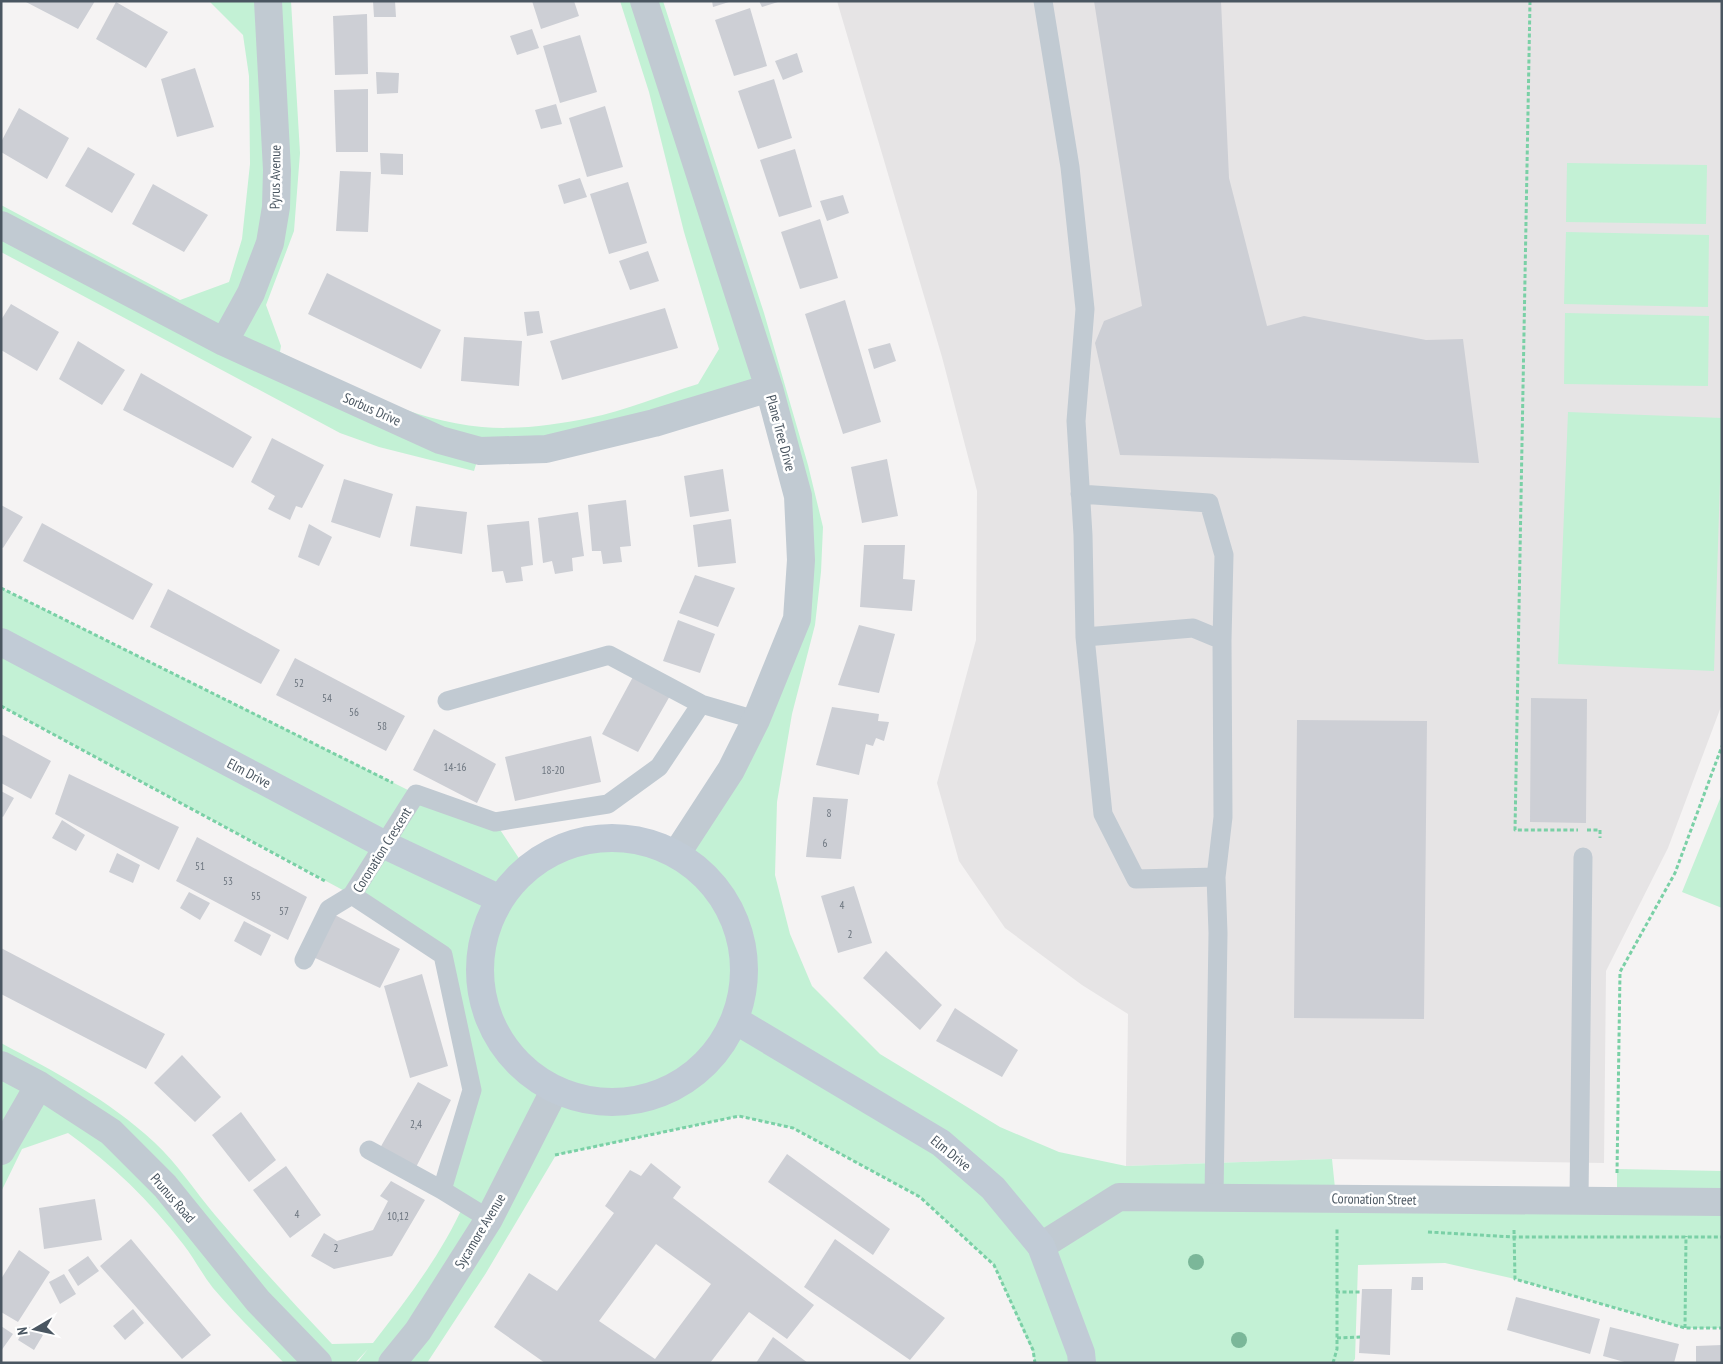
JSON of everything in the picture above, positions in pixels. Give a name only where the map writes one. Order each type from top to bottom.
[{"type":"street","name":"Pyrus Avenue","points":[[224,342],[250,293],[270,243],[276,207],[268,1]]},
{"type":"street","name":"Plane Tree Drive","points":[[644,1],[769,388],[798,496],[801,560],[796,619],[756,720],[731,770],[677,854]]},
{"type":"street","name":"Sorbus Drive","points":[[1,225],[224,342],[440,440],[480,451],[546,449],[654,423],[769,388]]},
{"type":"street","name":"Elm Drive","points":[[1,642],[385,845],[500,899]]},
{"type":"street","points":[[599,837],[639,839],[677,854],[708,877],[730,908],[743,944],[744,983],[735,1020],[714,1055],[683,1082],[645,1098],[604,1102],[554,1091],[531,1075],[504,1046],[486,1012],[480,974],[484,935],[500,899],[526,869],[560,847],[591,839],[599,837]]},
{"type":"street","name":"Elm Drive","points":[[735,1020],[941,1143],[992,1188],[1041,1246],[1081,1352],[1082,1363]]},
{"type":"street","name":"Prunus Road","points":[[1,1065],[39,1084],[111,1132],[165,1186],[258,1301],[318,1363]]},
{"type":"street","points":[[1,1151],[39,1084]]},
{"type":"street","name":"Sycamore Avenue","points":[[392,1363],[418,1331],[490,1220],[554,1091]]},
{"type":"street","name":"Coronation Street","points":[[1041,1246],[1120,1196],[1722,1202]]},
{"type":"lane","points":[[1043,1],[1070,167],[1085,309],[1076,421],[1085,637],[1103,814],[1136,879],[1216,877]]},
{"type":"lane","points":[[1080,494],[1209,503],[1224,555],[1222,817],[1216,877],[1218,933],[1214,1197]]},
{"type":"lane","points":[[1085,637],[1193,628],[1222,640]]},
{"type":"lane","points":[[447,702],[609,655],[701,704],[756,720]]},
{"type":"lane","name":"Coronation Crescent","points":[[442,1190],[472,1090],[443,955],[352,895],[416,794],[495,822],[608,804],[659,767],[701,704]]},
{"type":"lane","points":[[1579,1200],[1583,856]]},
{"type":"lane","points":[[304,960],[329,909],[352,895]]},
{"type":"lane","points":[[369,1150],[442,1190],[490,1220]]},
{"type":"path","points":[[1530,1],[1515,830],[1600,830],[1600,840]]},
{"type":"path","points":[[1,588],[416,794]]},
{"type":"path","points":[[1,706],[352,895]]},
{"type":"path","points":[[1616,1201],[1620,972],[1675,873],[1722,746]]},
{"type":"path","points":[[518,1163],[739,1116],[793,1128],[920,1196],[994,1265],[1032,1350],[1035,1363]]},
{"type":"path","points":[[1513,1200],[1516,1278],[1686,1328],[1722,1328]]},
{"type":"path","points":[[1686,1202],[1686,1328]]},
{"type":"path","points":[[1334,1362],[1337,1338],[1337,1227],[1347,1228]]},
{"type":"path","points":[[1426,1232],[1514,1237],[1722,1237]]},
{"type":"path","points":[[1336,1292],[1361,1292]]},
{"type":"path","points":[[1337,1338],[1360,1337]]},
{"type":"shaded area","points":[[837,1],[1722,1],[1722,704],[1668,848],[1606,971],[1604,1163],[1332,1159],[1126,1166],[1128,1014],[1082,985],[1005,928],[959,861],[937,783],[976,640],[977,491],[942,357]]},
{"type":"green space","points":[[209,1],[291,1],[300,153],[294,231],[266,305],[281,346],[280,352],[353,388],[404,409],[456,423],[482,427],[509,428],[549,425],[603,415],[698,384],[719,349],[684,232],[649,92],[620,1],[663,1],[764,313],[808,465],[823,527],[821,572],[815,625],[792,714],[777,802],[775,875],[790,934],[812,986],[880,1054],[1000,1127],[1059,1152],[1126,1166],[1332,1159],[1336,1198],[1617,1200],[1617,1169],[1722,1171],[1722,1328],[1685,1328],[1515,1279],[1445,1263],[1358,1265],[1355,1359],[1352,1363],[1035,1363],[1032,1350],[994,1265],[920,1197],[793,1128],[739,1116],[556,1155],[486,1273],[427,1363],[357,1363],[368,1349],[355,1363],[284,1363],[213,1288],[183,1244],[144,1198],[100,1157],[68,1133],[22,1149],[1,1192],[1,1043],[100,1100],[154,1142],[171,1159],[244,1248],[332,1344],[373,1343],[434,1259],[464,1204],[442,1190],[472,1090],[443,955],[352,895],[1,706],[1,588],[416,794],[495,822],[526,869],[560,847],[599,837],[639,839],[677,853],[756,720],[801,560],[769,388],[480,451],[474,471],[379,447],[340,433],[1,252],[1,205],[180,300],[229,282],[242,239],[250,164],[249,76],[243,35]]},
{"type":"green space","points":[[1567,163],[1707,165],[1706,224],[1566,222]]},
{"type":"green space","points":[[1566,232],[1709,235],[1708,307],[1564,304]]},
{"type":"green space","points":[[1565,313],[1709,316],[1708,386],[1564,384]]},
{"type":"green space","points":[[1568,412],[1722,418],[1714,671],[1558,664]]},
{"type":"green space","points":[[1722,794],[1722,908],[1682,892]]},
{"type":"building","points":[[24,1],[95,1],[78,29]]},
{"type":"building","points":[[373,1],[395,1],[396,17],[374,17]]},
{"type":"building","points":[[532,1],[574,1],[579,16],[541,29]]},
{"type":"building","points":[[712,1],[729,1],[729,2],[713,7]]},
{"type":"building","points":[[759,1],[778,1],[778,2],[762,7]]},
{"type":"building","points":[[1094,1],[1221,1],[1229,178],[1267,326],[1304,316],[1426,340],[1463,339],[1479,463],[1120,455],[1095,343],[1104,321],[1142,306]]},
{"type":"building","points":[[116,2],[168,32],[146,68],[96,39]]},
{"type":"building","points":[[750,8],[767,66],[734,76],[715,20]]},
{"type":"building","points":[[367,14],[368,74],[335,75],[333,16]]},
{"type":"building","points":[[532,29],[539,48],[517,55],[510,36]]},
{"type":"building","points":[[580,35],[597,92],[560,103],[543,46]]},
{"type":"building","points":[[797,53],[803,72],[783,80],[775,61]]},
{"type":"building","points":[[195,68],[214,127],[177,137],[161,79]]},
{"type":"building","points":[[376,72],[399,73],[398,93],[377,94]]},
{"type":"building","points":[[774,79],[792,138],[758,149],[738,91]]},
{"type":"building","points":[[368,89],[368,152],[336,152],[334,90]]},
{"type":"building","points":[[556,104],[562,124],[541,129],[535,110]]},
{"type":"building","points":[[605,106],[623,167],[587,177],[569,118]]},
{"type":"building","points":[[19,108],[69,138],[47,179],[1,152],[1,142]]},
{"type":"building","points":[[88,147],[135,174],[112,213],[65,186]]},
{"type":"building","points":[[795,149],[812,207],[779,217],[760,160]]},
{"type":"building","points":[[380,153],[403,154],[403,175],[381,174]]},
{"type":"building","points":[[340,171],[371,172],[368,232],[336,231]]},
{"type":"building","points":[[580,178],[587,197],[564,204],[558,185]]},
{"type":"building","points":[[628,182],[647,243],[609,254],[590,194]]},
{"type":"building","points":[[153,184],[208,215],[184,252],[132,224]]},
{"type":"building","points":[[843,195],[849,213],[827,221],[820,201]]},
{"type":"building","points":[[820,219],[838,278],[800,289],[781,232]]},
{"type":"building","points":[[648,251],[659,281],[630,290],[619,261]]},
{"type":"building","points":[[327,273],[441,330],[421,369],[308,314]]},
{"type":"building","points":[[845,300],[881,422],[843,434],[805,314]]},
{"type":"building","points":[[11,304],[59,332],[37,371],[1,350],[1,320]]},
{"type":"building","points":[[665,308],[678,348],[562,380],[550,341]]},
{"type":"building","points":[[539,311],[543,333],[527,336],[524,312]]},
{"type":"building","points":[[464,337],[522,341],[519,386],[461,381]]},
{"type":"building","points":[[78,341],[125,370],[102,405],[59,379]]},
{"type":"building","points":[[890,343],[896,361],[874,369],[868,349]]},
{"type":"building","points":[[141,373],[252,437],[233,468],[123,410]]},
{"type":"building","points":[[272,438],[324,465],[302,508],[296,506],[290,520],[268,509],[275,496],[251,482]]},
{"type":"building","points":[[887,459],[898,516],[862,523],[851,467]]},
{"type":"building","points":[[723,469],[729,511],[690,517],[684,476]]},
{"type":"building","points":[[344,479],[393,494],[380,538],[331,522]]},
{"type":"building","points":[[626,500],[631,546],[620,547],[622,562],[603,564],[601,551],[592,551],[588,505]]},
{"type":"building","points":[[1,505],[23,517],[3,548],[1,547]]},
{"type":"building","points":[[416,506],[467,512],[462,554],[410,546]]},
{"type":"building","points":[[578,512],[584,556],[572,558],[573,571],[555,574],[552,561],[543,563],[538,518]]},
{"type":"building","points":[[731,519],[736,563],[698,567],[693,525]]},
{"type":"building","points":[[529,521],[533,565],[521,567],[523,581],[506,583],[503,571],[492,572],[487,525]]},
{"type":"building","points":[[42,523],[153,584],[133,620],[23,561]]},
{"type":"building","points":[[309,524],[332,537],[319,566],[298,557]]},
{"type":"building","points":[[864,545],[905,545],[903,579],[915,580],[912,611],[860,607]]},
{"type":"building","points":[[695,575],[735,588],[718,627],[679,613]]},
{"type":"building","points":[[168,589],[280,650],[261,684],[150,627]]},
{"type":"building","points":[[678,620],[715,634],[700,673],[663,661]]},
{"type":"building","points":[[859,625],[895,634],[879,693],[838,685]]},
{"type":"building","points":[[295,658],[405,716],[386,751],[276,695]]},
{"type":"building","points":[[634,675],[671,694],[638,752],[602,734]]},
{"type":"building","points":[[1531,698],[1587,699],[1586,823],[1530,822]]},
{"type":"building","points":[[832,707],[879,714],[878,721],[889,722],[884,741],[876,738],[873,746],[866,744],[859,775],[816,765]]},
{"type":"building","points":[[1297,720],[1427,721],[1424,1019],[1294,1018]]},
{"type":"building","points":[[434,729],[496,764],[477,803],[413,770]]},
{"type":"building","points":[[1,734],[51,761],[31,799],[1,783]]},
{"type":"building","points":[[591,736],[601,782],[515,801],[505,757]]},
{"type":"building","points":[[69,774],[179,827],[159,870],[55,814]]},
{"type":"building","points":[[1,791],[14,798],[3,817],[1,816]]},
{"type":"building","points":[[813,797],[848,799],[841,859],[806,857]]},
{"type":"building","points":[[62,820],[85,835],[76,851],[52,838]]},
{"type":"building","points":[[197,837],[307,897],[288,940],[176,881]]},
{"type":"building","points":[[117,853],[140,865],[133,883],[109,872]]},
{"type":"building","points":[[854,886],[872,943],[838,953],[821,896]]},
{"type":"building","points":[[189,892],[210,903],[200,920],[180,908]]},
{"type":"building","points":[[335,915],[400,949],[380,988],[313,957]]},
{"type":"building","points":[[244,921],[271,935],[261,956],[234,941]]},
{"type":"building","points":[[1,948],[165,1034],[146,1069],[1,994]]},
{"type":"building","points":[[886,951],[942,1005],[920,1030],[863,978]]},
{"type":"building","points":[[422,974],[448,1066],[410,1078],[384,986]]},
{"type":"building","points":[[955,1008],[1018,1050],[1002,1077],[936,1041]]},
{"type":"building","points":[[182,1055],[221,1097],[195,1122],[154,1083]]},
{"type":"building","points":[[418,1082],[451,1100],[415,1169],[380,1148]]},
{"type":"building","points":[[241,1112],[276,1160],[249,1182],[212,1135]]},
{"type":"building","points":[[787,1154],[890,1229],[873,1255],[768,1182]]},
{"type":"building","points":[[651,1163],[681,1187],[673,1198],[814,1305],[787,1339],[749,1312],[710,1363],[545,1363],[494,1327],[529,1273],[557,1291],[614,1213],[605,1206],[630,1170],[641,1176]],"holes":[[[656,1244],[711,1284],[655,1359],[599,1321]]]},
{"type":"building","points":[[286,1166],[321,1215],[290,1238],[253,1190]]},
{"type":"building","points":[[391,1181],[425,1200],[392,1256],[334,1269],[311,1256],[324,1233],[337,1241],[373,1230],[388,1201],[380,1196]]},
{"type":"building","points":[[95,1199],[102,1240],[44,1249],[39,1208]]},
{"type":"building","points":[[131,1239],[211,1335],[182,1359],[100,1266]]},
{"type":"building","points":[[835,1239],[945,1318],[910,1360],[804,1287]]},
{"type":"building","points":[[19,1250],[50,1272],[18,1322],[1,1312],[1,1279]]},
{"type":"building","points":[[88,1256],[99,1271],[78,1286],[68,1270]]},
{"type":"building","points":[[64,1274],[76,1294],[60,1304],[49,1282]]},
{"type":"building","points":[[1412,1277],[1423,1277],[1423,1290],[1411,1290]]},
{"type":"building","points":[[1362,1289],[1392,1289],[1390,1355],[1359,1353]]},
{"type":"building","points":[[1516,1297],[1600,1319],[1590,1354],[1507,1330]]},
{"type":"building","points":[[133,1309],[144,1323],[125,1340],[113,1326]]},
{"type":"building","points":[[26,1325],[43,1335],[34,1350],[18,1340]]},
{"type":"building","points":[[1,1326],[13,1334],[1,1351]]},
{"type":"building","points":[[1610,1327],[1679,1344],[1674,1363],[1628,1363],[1603,1356]]},
{"type":"building","points":[[773,1337],[808,1363],[756,1363]]},
{"type":"building","points":[[1722,1345],[1722,1363],[1696,1363],[1696,1346]]}]
